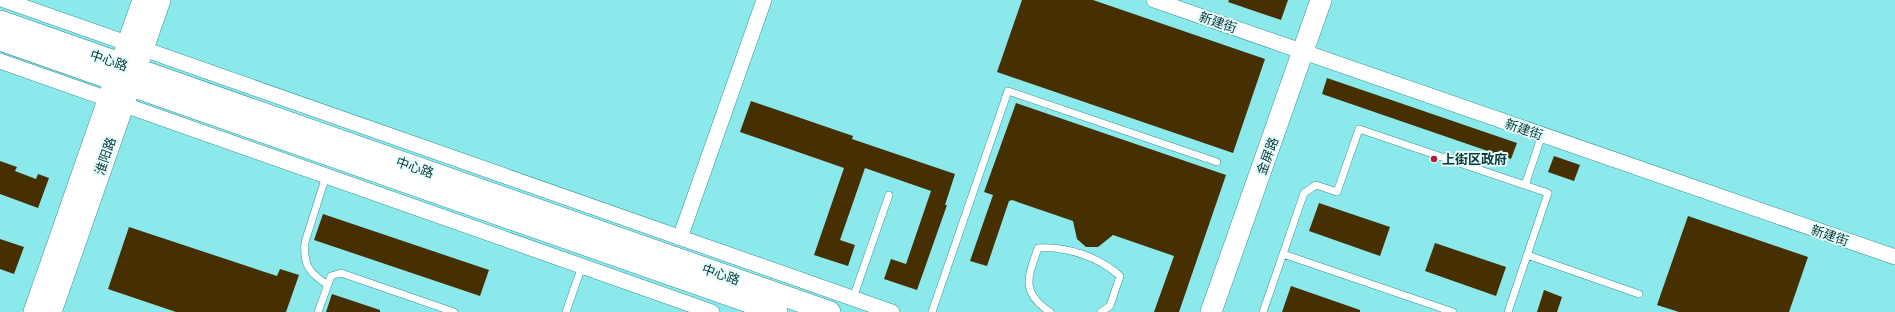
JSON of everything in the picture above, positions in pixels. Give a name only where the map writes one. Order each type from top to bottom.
[{"type":"main road","name":"淮阳路","points":[[51,312],[116,102],[135,46],[143,0]]},
{"type":"main road","name":"淮阳路","points":[[135,46],[160,0]]},
{"type":"main road","name":"金屏路","points":[[1211,312],[1322,0]]},
{"type":"main road","name":"中心路","points":[[0,22],[125,75],[755,308],[778,312]]},
{"type":"main road","name":"中心路","points":[[0,40],[125,75],[830,312]]},
{"type":"main road","name":"淮阳路","points":[[34,312],[116,102]]},
{"type":"street","points":[[4,0],[892,312]]},
{"type":"street","points":[[680,238],[764,0]]},
{"type":"street","name":"新建街","points":[[1154,0],[1895,257]]},
{"type":"street","points":[[0,61],[712,312]]},
{"type":"lane","points":[[932,312],[1008,91],[1217,162]]},
{"type":"lane","points":[[1263,312],[1304,193],[1316,185],[1337,192],[1359,128],[1548,193],[1508,312]]},
{"type":"lane","points":[[1525,185],[1542,135]]},
{"type":"lane","points":[[326,176],[305,242],[304,253],[308,268],[313,276],[328,285]]},
{"type":"lane","points":[[853,298],[889,195]]},
{"type":"lane","points":[[1050,312],[1040,305],[1031,294],[1028,278],[1038,248],[1053,247],[1082,254],[1107,264],[1120,276],[1110,306],[1101,312]]},
{"type":"lane","points":[[1284,254],[1453,312]]},
{"type":"lane","points":[[1527,255],[1639,294]]},
{"type":"lane","points":[[566,312],[582,266]]},
{"type":"lane","points":[[318,312],[331,276],[341,273],[454,312]]},
{"type":"building","points":[[1022,0],[1093,0],[1265,59],[1233,153],[997,72]]},
{"type":"building","points":[[1229,0],[1288,0],[1281,20],[1228,2]]},
{"type":"building","points":[[1327,78],[1517,143],[1511,159],[1322,94]]},
{"type":"building","points":[[751,101],[853,136],[852,139],[955,174],[945,205],[947,205],[917,290],[884,279],[891,259],[906,264],[931,191],[865,168],[840,240],[855,245],[848,266],[814,255],[844,168],[740,132]]},
{"type":"building","points":[[1016,103],[1226,175],[1179,312],[1154,312],[1174,256],[1113,235],[1098,247],[1086,247],[1077,239],[1073,221],[1012,200],[1009,201],[987,266],[970,261],[993,195],[984,192]]},
{"type":"building","points":[[1554,156],[1580,165],[1574,181],[1548,172]]},
{"type":"building","points":[[0,161],[17,167],[15,171],[36,179],[38,174],[49,178],[38,208],[0,194]]},
{"type":"building","points":[[1319,203],[1390,227],[1380,256],[1309,231]]},
{"type":"building","points":[[323,214],[489,270],[480,296],[314,240]]},
{"type":"building","points":[[1688,216],[1808,257],[1789,312],[1679,312],[1657,305]]},
{"type":"building","points":[[129,227],[277,276],[280,269],[299,275],[286,312],[176,312],[108,289]]},
{"type":"building","points":[[0,239],[24,247],[14,274],[0,269]]},
{"type":"building","points":[[1435,243],[1506,267],[1496,296],[1425,271]]},
{"type":"building","points":[[1291,286],[1360,310],[1360,312],[1282,312]]},
{"type":"building","points":[[1544,290],[1562,297],[1557,312],[1537,312]]},
{"type":"building","points":[[332,294],[380,310],[380,312],[326,312]]},
{"type":"place","name":"上街区政府","points":[[1434,159]]}]
